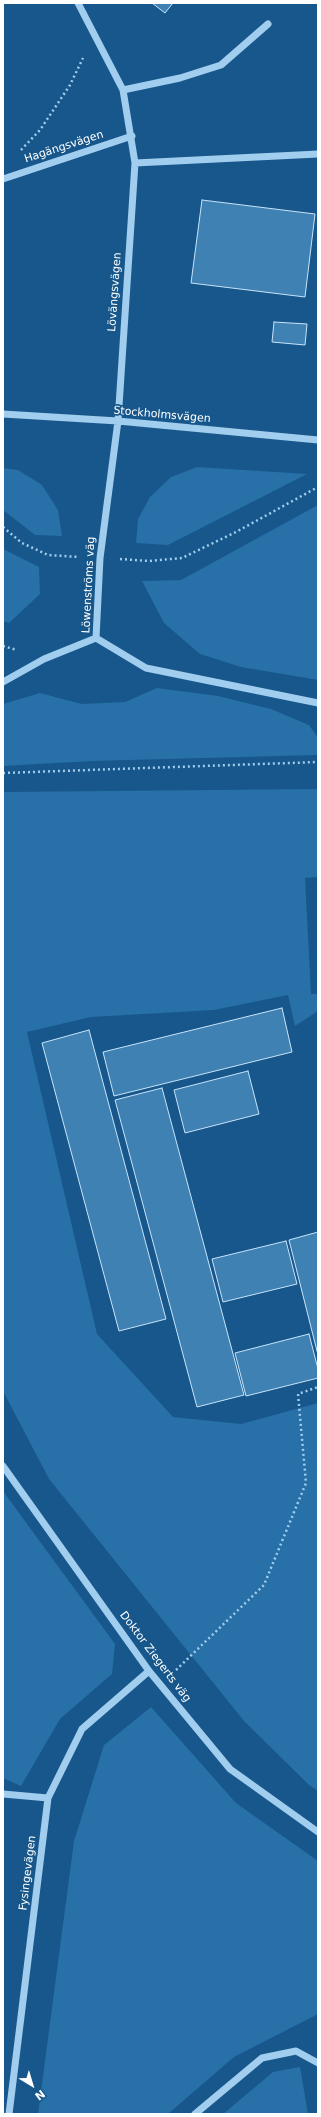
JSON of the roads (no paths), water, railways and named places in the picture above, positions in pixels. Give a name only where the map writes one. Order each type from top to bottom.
[{"type":"street","name":"Lövängsvägen","points":[[78,3],[123,90],[132,136],[135,163],[118,421]]},
{"type":"street","points":[[123,90],[180,78],[221,65],[268,24]]},
{"type":"street","name":"Hagängsvägen","points":[[3,179],[132,136]]},
{"type":"street","points":[[135,163],[318,154]]},
{"type":"street","name":"Stockholmsvägen","points":[[3,414],[118,421],[318,440]]},
{"type":"street","name":"Löwenströms väg","points":[[118,421],[100,558],[96,638],[146,668],[318,702]]},
{"type":"street","points":[[3,682],[44,659],[96,638]]},
{"type":"street","name":"Doktor Ziegerts väg","points":[[3,1466],[149,1671],[230,1769],[318,1832]]},
{"type":"street","name":"Fysingevägen","points":[[9,2114],[6,2102],[48,1798],[82,1729],[149,1671]]},
{"type":"street","points":[[3,1794],[48,1798]]},
{"type":"street","points":[[195,2114],[262,2058],[296,2052],[318,2063]]}]
